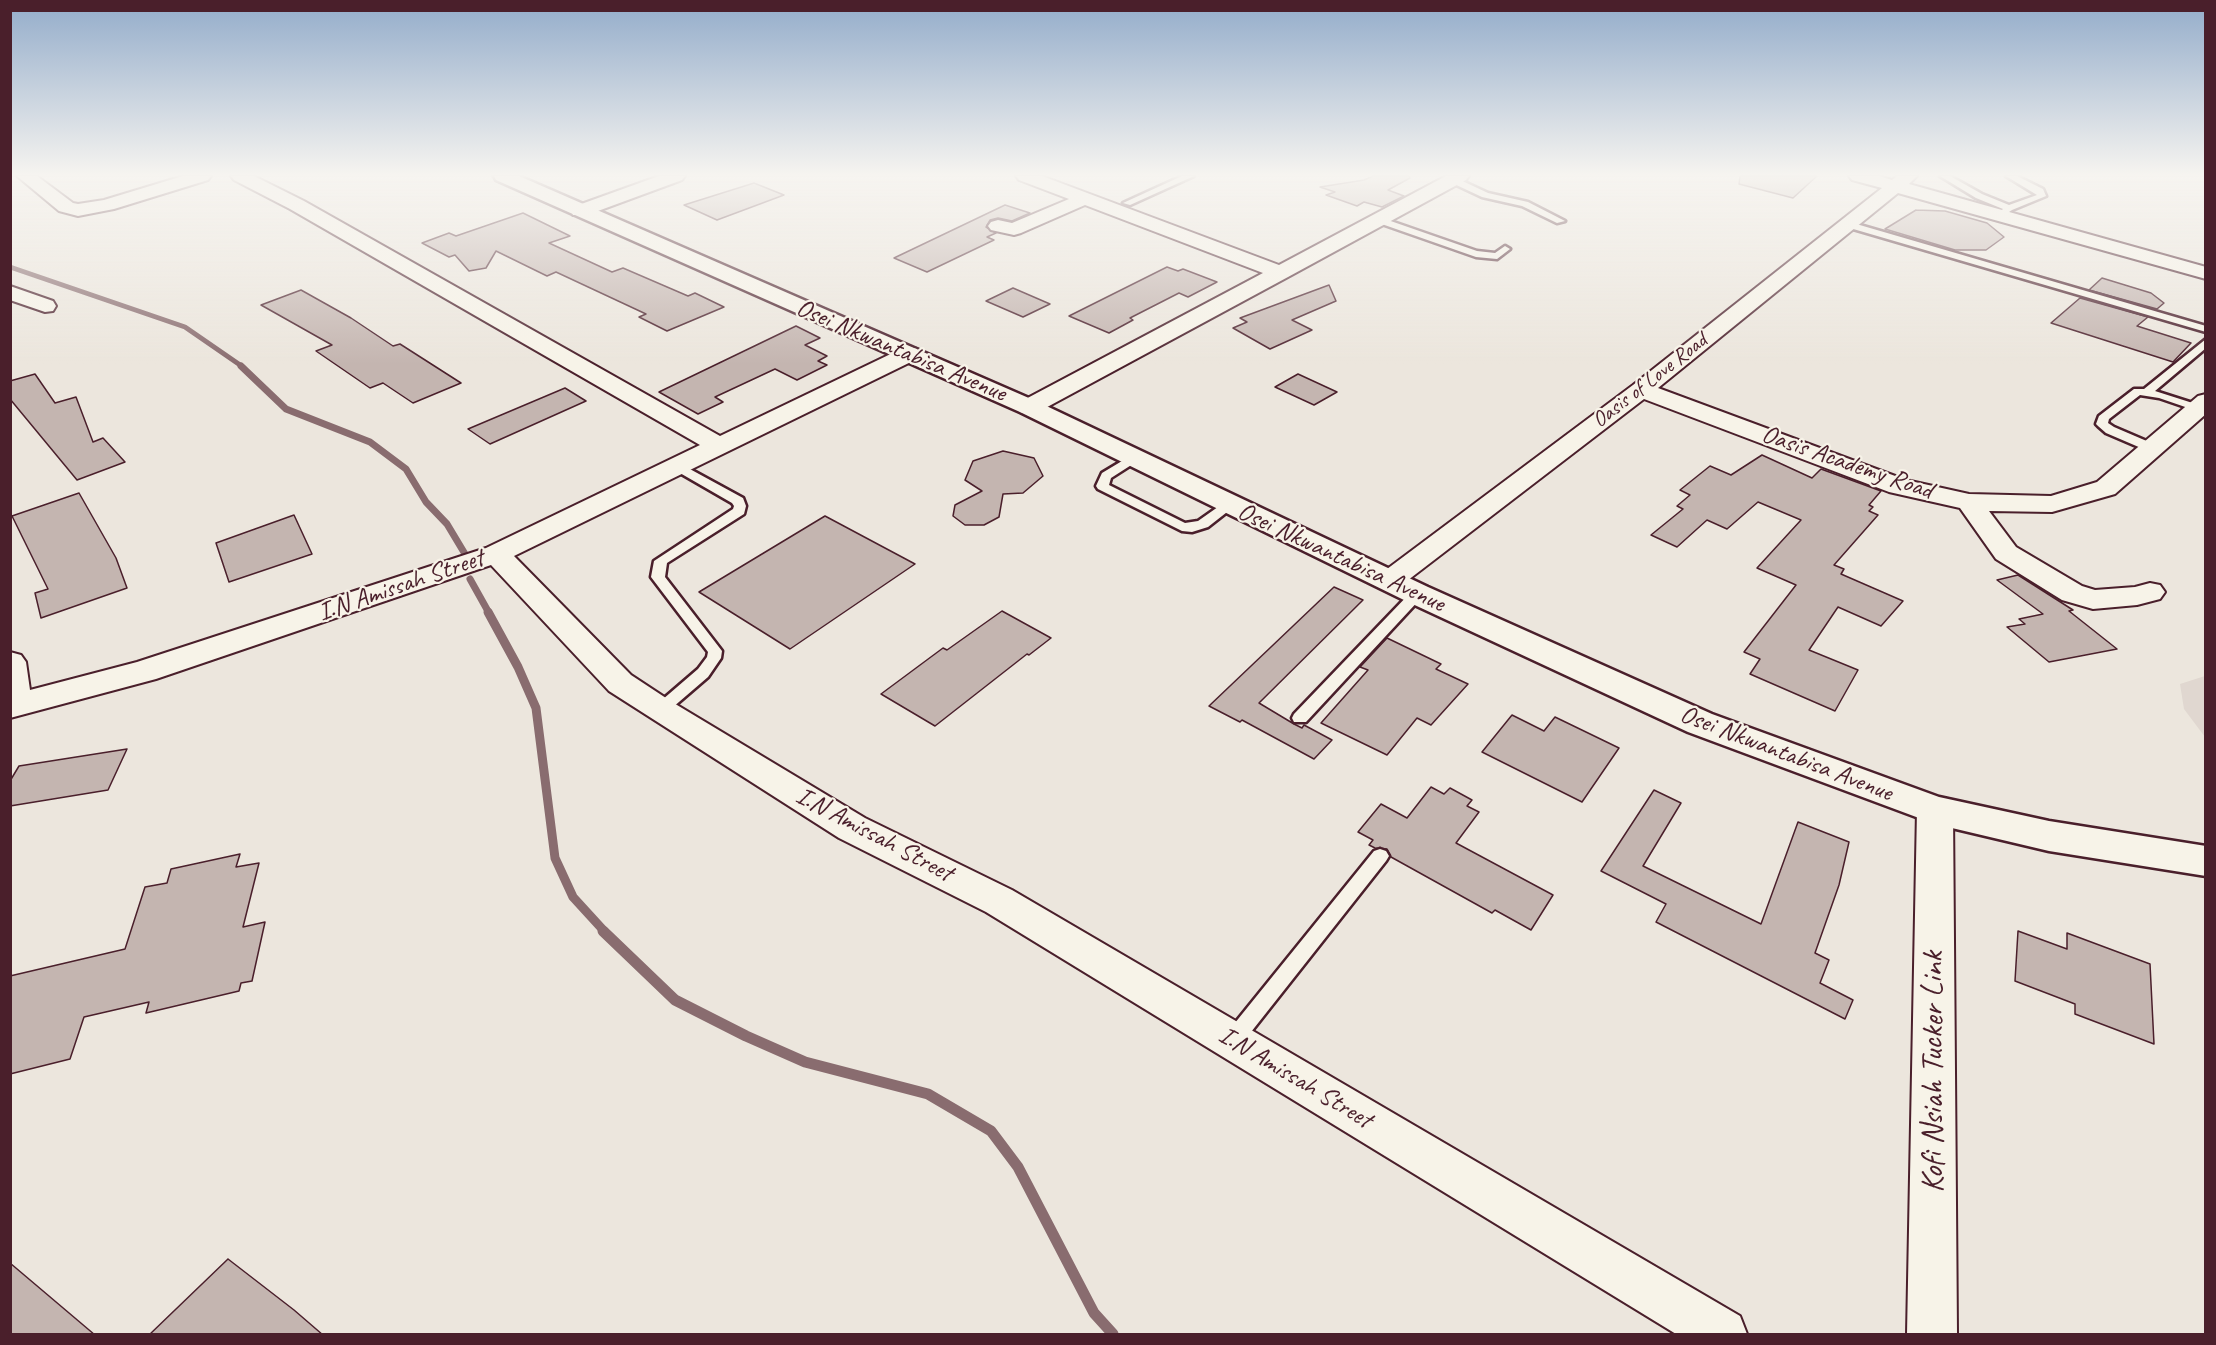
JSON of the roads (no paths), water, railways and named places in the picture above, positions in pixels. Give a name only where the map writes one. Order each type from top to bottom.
[{"type":"street","points":[[356,239],[720,446]]},
{"type":"street","name":"Osei Nkwantabisa Avenue","points":[[644,239],[1029,407],[1132,459],[1389,581],[1700,723],[1935,810],[2049,836],[2205,861]]},
{"type":"street","points":[[1190,239],[1281,273]]},
{"type":"street","points":[[1029,407],[1344,239]]},
{"type":"street","name":"Oasis of Love Road","points":[[1389,581],[1641,390],[1828,239]]},
{"type":"street","points":[[2094,239],[2205,273]]},
{"type":"street","points":[[10,292],[45,306]]},
{"type":"street","points":[[496,554],[909,354]]},
{"type":"street","name":"Oasis Academy Road","points":[[1641,390],[1898,486],[1969,502],[2052,504],[2106,488],[2202,405]]},
{"type":"street","points":[[1969,502],[2006,554],[2072,593],[2093,600],[2137,596],[2150,592]]},
{"type":"street","name":"I.N Amissah Street","points":[[14,707],[145,671],[496,554],[620,682],[660,710],[852,828],[999,901],[1722,1335]]},
{"type":"street","points":[[10,662],[14,707]]},
{"type":"street","name":"Kofi Nsiah Tucker Link","points":[[1932,1335],[1935,810]]},
{"type":"lane","points":[[1433,239],[1476,254],[1497,256],[1505,249]]},
{"type":"lane","points":[[1896,239],[2205,329]]},
{"type":"lane","points":[[2148,391],[2205,342]]},
{"type":"lane","points":[[2152,448],[2110,430],[2102,424],[2103,418],[2138,391],[2148,391],[2202,405]]},
{"type":"lane","points":[[1132,459],[1106,476],[1102,486],[1182,527],[1192,528],[1203,524],[1230,505]]},
{"type":"lane","points":[[660,710],[703,673],[714,658],[716,651],[658,577],[661,561],[739,511],[740,506],[738,501],[677,466]]},
{"type":"lane","points":[[1300,718],[1417,594]]},
{"type":"lane","points":[[1233,1040],[1380,856]]},
{"type":"waterway","points":[[10,267],[185,327],[243,367]]},
{"type":"waterway","points":[[241,366],[286,409],[370,442],[406,469],[426,502],[447,524],[465,554]]},
{"type":"waterway","points":[[470,579],[489,613]]},
{"type":"waterway","points":[[488,612],[518,667],[536,708],[555,858],[573,897],[605,932]]},
{"type":"waterway","points":[[603,931],[675,1000],[746,1036],[805,1062],[928,1094],[991,1131],[1018,1167],[1094,1313],[1113,1334]]}]
